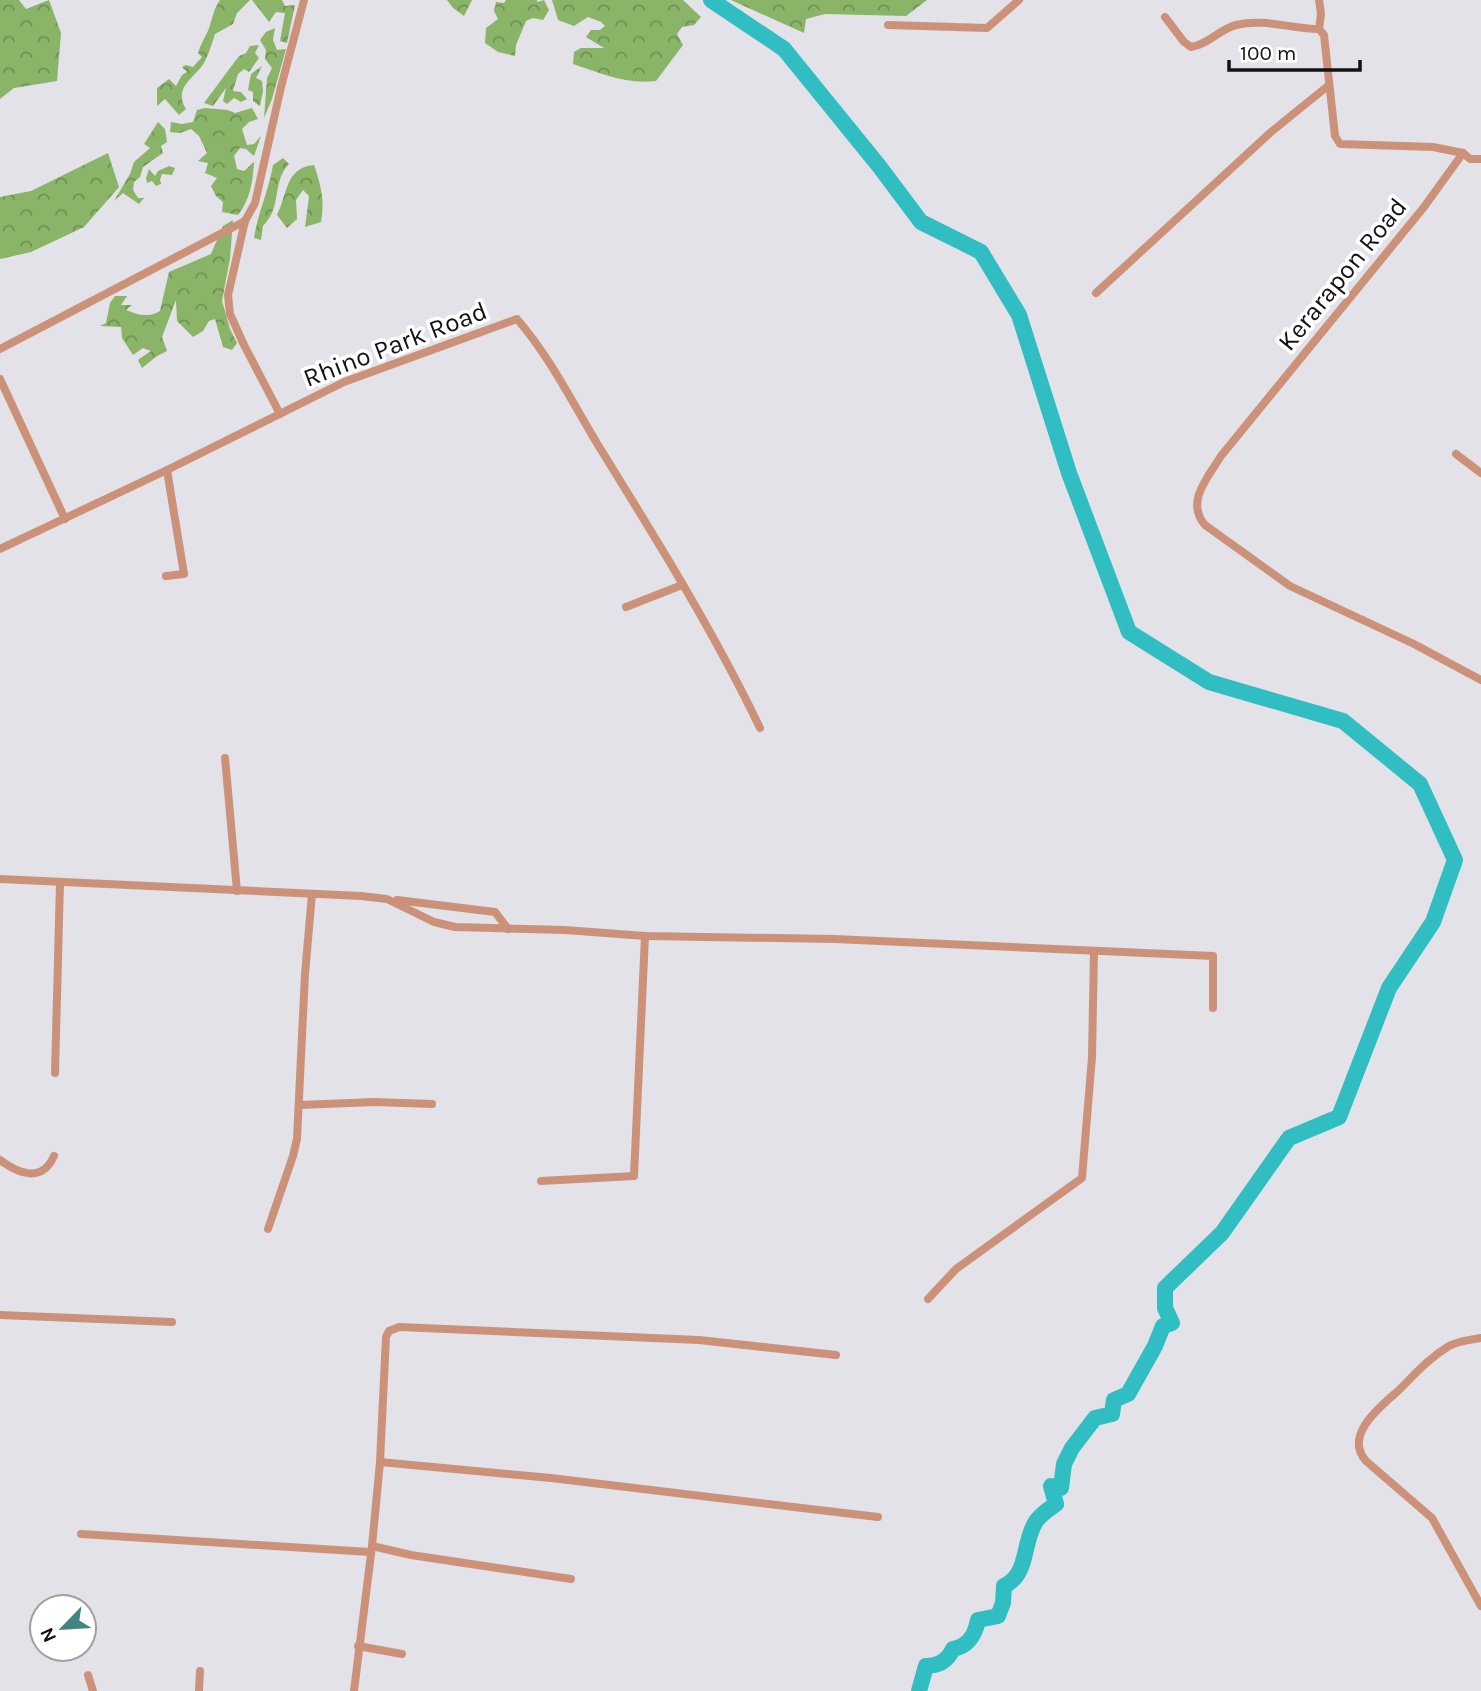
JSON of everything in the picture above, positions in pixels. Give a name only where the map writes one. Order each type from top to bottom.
[{"type":"street","points":[[279,414],[230,314],[228,296],[245,221],[255,203],[304,0]]},
{"type":"street","points":[[888,25],[987,28],[1019,0]]},
{"type":"street","points":[[1319,0],[1319,29]]},
{"type":"street","points":[[1165,17],[1191,47],[1245,23],[1260,22],[1319,29],[1325,35],[1335,136],[1340,144],[1433,147],[1463,153],[1470,159],[1481,159]]},
{"type":"street","points":[[1096,293],[1271,132],[1329,85]]},
{"type":"street","name":"Kerarapon Road","points":[[1463,153],[1424,207],[1221,456],[1198,496],[1197,512],[1205,526],[1290,586],[1414,644],[1481,680]]},
{"type":"street","points":[[0,349],[245,221]]},
{"type":"street","name":"Rhino Park Road","points":[[0,549],[344,382],[517,319],[539,345],[643,516],[729,663],[760,728]]},
{"type":"street","points":[[0,379],[65,519]]},
{"type":"street","points":[[1455,454],[1481,473]]},
{"type":"street","points":[[166,576],[184,574],[167,470]]},
{"type":"street","points":[[626,607],[682,585]]},
{"type":"street","points":[[225,758],[237,891]]},
{"type":"street","points":[[0,879],[387,899],[495,912],[508,929]]},
{"type":"street","points":[[55,1073],[60,882]]},
{"type":"street","points":[[268,1229],[293,1156],[300,1105],[305,974],[312,894]]},
{"type":"street","points":[[387,899],[442,925],[645,936],[835,939],[1213,956],[1213,1008]]},
{"type":"street","points":[[541,1181],[634,1176],[645,936]]},
{"type":"street","points":[[928,1299],[956,1269],[1082,1178],[1092,1056],[1094,951]]},
{"type":"street","points":[[300,1105],[374,1102],[432,1104]]},
{"type":"street","points":[[0,1160],[14,1170],[32,1174],[50,1165],[54,1156]]},
{"type":"street","points":[[0,1315],[172,1322]]},
{"type":"street","points":[[354,1691],[380,1462],[386,1337],[389,1331],[399,1327],[699,1340],[836,1355]]},
{"type":"street","points":[[1481,1338],[1452,1345],[1423,1366],[1371,1416],[1364,1427],[1359,1444],[1360,1452],[1366,1461],[1435,1523],[1481,1606]]},
{"type":"street","points":[[380,1462],[551,1478],[878,1517]]},
{"type":"street","points":[[81,1534],[371,1549],[571,1579]]},
{"type":"street","points":[[358,1646],[402,1654]]},
{"type":"street","points":[[199,1691],[200,1671]]},
{"type":"street","points":[[88,1675],[93,1691]]},
{"type":"green space","points":[[0,0],[19,0],[26,9],[49,0],[61,33],[57,81],[14,88],[0,99]]},
{"type":"green space","points":[[220,0],[250,0],[237,13],[233,24],[215,34],[205,61],[184,88],[182,101],[186,109],[179,115],[165,99],[157,106],[157,88],[169,79],[176,86],[187,72],[182,67],[193,67],[202,57],[198,53]]},
{"type":"green space","points":[[252,0],[282,0],[285,6],[295,5],[287,43],[280,41],[285,13],[276,12],[269,22]]},
{"type":"green space","points":[[447,0],[472,0],[464,16]]},
{"type":"green space","points":[[506,0],[544,0],[549,10],[543,20],[533,18],[526,21],[516,45],[515,56],[498,52],[485,43],[486,28],[498,19],[494,11],[496,2],[504,3]]},
{"type":"green space","points":[[552,0],[683,0],[701,17],[694,25],[682,27],[677,34],[683,45],[656,81],[635,81],[573,64],[574,52],[581,48],[604,48],[586,37],[591,30],[600,30],[605,26],[588,17],[574,26],[558,20]]},
{"type":"green space","points":[[731,0],[927,0],[906,16],[825,14],[806,19],[804,33]]},
{"type":"green space","points":[[275,28],[273,40],[277,50],[286,49],[264,118],[267,78],[272,68],[265,59],[266,50],[260,40],[266,32]]},
{"type":"green space","points":[[259,45],[255,53],[259,58],[249,72],[244,69],[238,74],[233,91],[241,92],[247,99],[241,102],[234,98],[227,104],[223,101],[226,88],[213,106],[204,103],[239,56],[246,53],[250,46]]},
{"type":"green space","points":[[262,66],[256,78],[262,81],[260,106],[253,101],[253,92],[248,90],[251,74]]},
{"type":"green space","points":[[205,108],[235,113],[252,108],[258,119],[249,122],[242,129],[247,145],[254,144],[261,136],[254,156],[246,149],[240,148],[234,156],[237,169],[244,171],[254,162],[250,190],[238,215],[222,212],[223,202],[211,186],[217,178],[205,173],[208,163],[198,161],[207,153],[199,136],[191,129],[180,133],[170,132],[171,122],[193,122],[197,110]]},
{"type":"green space","points":[[158,122],[165,129],[167,142],[161,146],[163,153],[143,167],[140,177],[134,182],[133,190],[138,198],[144,198],[139,204],[123,193],[114,201],[134,162],[150,148],[144,144]]},
{"type":"green space","points":[[108,153],[119,187],[84,227],[31,252],[0,259],[0,197],[31,191]]},
{"type":"green space","points":[[283,158],[289,164],[280,179],[273,211],[263,226],[261,240],[254,238],[273,165]]},
{"type":"green space","points":[[314,165],[322,193],[321,222],[305,227],[309,196],[303,190],[296,200],[297,219],[287,228],[277,215],[292,176],[305,167]]},
{"type":"green space","points":[[169,166],[175,168],[172,175],[162,174],[161,184],[156,186],[152,181],[147,183],[149,169],[155,176],[158,171]]},
{"type":"green space","points":[[233,220],[230,258],[222,301],[237,343],[232,350],[223,347],[215,319],[209,321],[203,331],[193,337],[177,321],[176,300],[162,337],[167,351],[142,368],[138,360],[151,351],[143,348],[133,355],[122,338],[121,327],[100,326],[106,323],[110,303],[115,296],[127,296],[121,305],[132,305],[126,310],[143,315],[160,311],[169,272],[211,254],[223,226]]},
{"type":"waterway","points":[[711,0],[784,49],[921,222],[981,252],[1019,315],[1069,473],[1129,632],[1209,682],[1343,721],[1420,784],[1455,860],[1433,922],[1389,988],[1339,1117],[1289,1138],[1222,1233],[1165,1288],[1165,1308],[1172,1323],[1163,1326],[1128,1394],[1114,1400],[1112,1414],[1095,1418],[1072,1448],[1064,1464],[1061,1488],[1051,1486],[1056,1504],[1035,1523],[1018,1574],[1004,1586],[1003,1603],[998,1616],[978,1620],[973,1635],[967,1642],[953,1649],[942,1662],[926,1666],[919,1691]]}]
